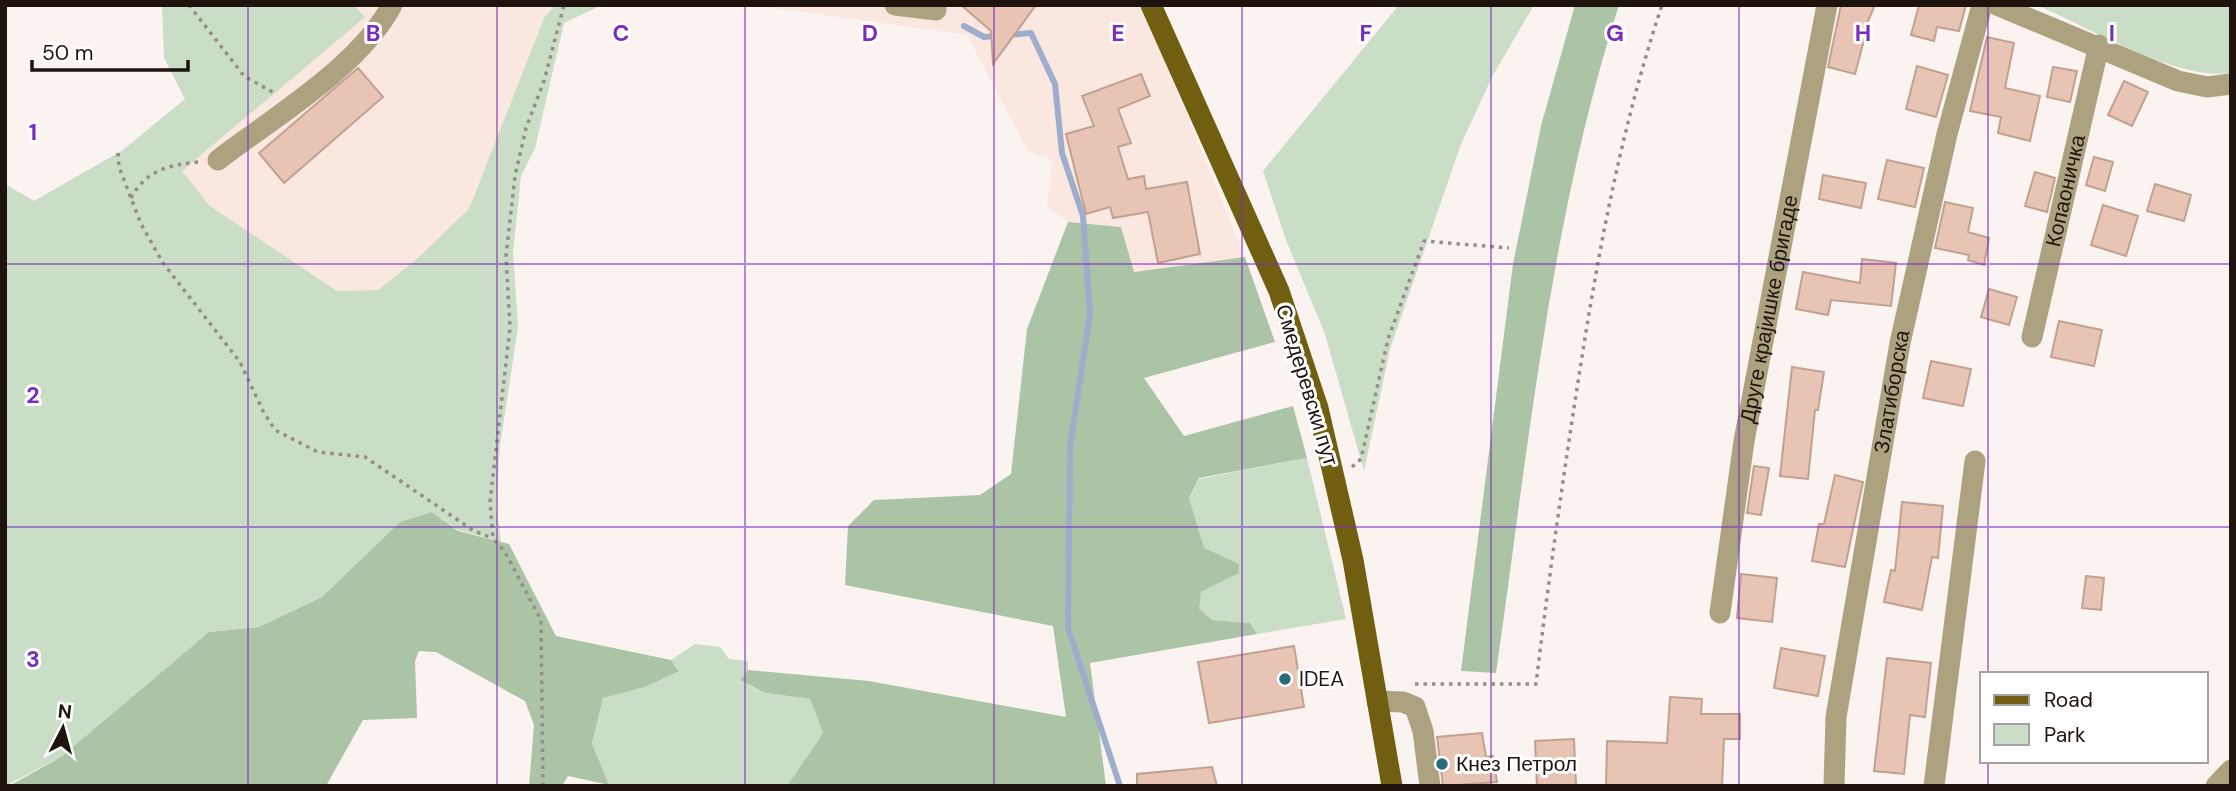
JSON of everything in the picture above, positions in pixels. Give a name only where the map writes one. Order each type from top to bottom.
[{"type":"main road","name":"Смедеревски пут","points":[[1152,5],[1279,291],[1318,408],[1353,560],[1392,786]]},
{"type":"street","points":[[218,160],[357,54],[379,28],[392,5]]},
{"type":"street","points":[[895,5],[936,10],[932,5]]},
{"type":"street","name":"Друге крајишке бригаде","points":[[1720,613],[1744,441],[1827,5]]},
{"type":"street","name":"Златиборска","points":[[1834,786],[1836,717],[1900,343],[1947,134],[1982,5]]},
{"type":"street","points":[[1997,5],[2195,86],[2231,84]]},
{"type":"street","name":"Копаоничка","points":[[2032,337],[2099,45]]},
{"type":"street","points":[[1934,786],[1975,461]]},
{"type":"street","points":[[1377,701],[1403,702],[1415,707],[1423,731],[1430,786]]},
{"type":"street","points":[[2216,786],[2231,770]]},
{"type":"path","points":[[189,5],[244,76],[293,103]]},
{"type":"path","points":[[493,538],[490,502],[510,328],[506,257],[515,176],[526,128],[544,81],[564,5]]},
{"type":"path","points":[[1415,684],[1536,684],[1557,515],[1593,285],[1620,147],[1642,65],[1662,5]]},
{"type":"path","points":[[118,153],[141,224],[163,263],[240,362],[262,411],[275,430],[297,444],[318,452],[365,457],[474,531],[493,538],[505,552],[541,621],[543,786]]},
{"type":"path","points":[[131,198],[137,187],[162,168],[218,160]]},
{"type":"path","points":[[1334,475],[1361,459],[1388,339],[1424,241],[1509,248]]},
{"type":"shaded area","points":[[354,5],[555,5],[544,18],[469,209],[417,259],[378,290],[337,291],[210,206],[182,171],[364,17]]},
{"type":"shaded area","points":[[753,5],[1142,5],[1245,257],[1133,272],[1121,227],[1068,222],[1047,206],[1053,160],[1028,151],[967,35]]},
{"type":"green space","points":[[162,5],[354,5],[365,17],[182,171],[210,206],[337,291],[378,290],[417,259],[469,209],[544,18],[555,5],[602,5],[564,23],[535,148],[521,176],[513,253],[518,327],[500,446],[496,506],[501,542],[458,530],[432,512],[400,522],[322,597],[259,627],[209,632],[61,757],[5,786],[5,184],[34,201],[123,150],[185,99],[164,58]]},
{"type":"green space","points":[[1399,5],[1534,5],[1493,75],[1461,144],[1390,349],[1364,471],[1325,334],[1286,240],[1263,171]]},
{"type":"green space","points":[[1575,5],[1619,5],[1595,86],[1558,252],[1531,420],[1496,673],[1461,671],[1513,264],[1541,126]]},
{"type":"green space","points":[[2036,5],[2231,5],[2231,73],[2184,69],[2158,61]]},
{"type":"green space","points":[[1068,222],[1121,227],[1134,272],[1245,257],[1275,342],[1144,378],[1184,436],[1293,406],[1307,458],[1199,478],[1189,498],[1204,548],[1239,564],[1239,573],[1201,592],[1199,609],[1212,620],[1250,623],[1257,634],[1090,663],[1106,786],[787,786],[823,733],[810,699],[766,693],[740,680],[748,670],[869,681],[1066,717],[1053,626],[845,585],[848,526],[874,500],[980,495],[1011,474],[1027,329]]},
{"type":"green space","points":[[1307,458],[1346,619],[1257,634],[1250,623],[1212,620],[1198,609],[1201,592],[1239,573],[1204,549],[1189,498],[1199,479]]},
{"type":"green space","points":[[432,512],[458,531],[509,544],[556,636],[671,660],[679,671],[645,687],[603,698],[592,744],[609,785],[568,776],[562,786],[529,786],[534,725],[525,701],[436,652],[419,651],[415,661],[417,718],[363,720],[326,786],[9,786],[61,757],[209,632],[259,627],[322,597],[400,522]]},
{"type":"green space","points":[[695,644],[720,647],[729,659],[748,661],[748,670],[740,680],[766,693],[810,699],[823,733],[787,786],[609,785],[592,745],[603,697],[645,687],[679,670],[671,660]]},
{"type":"building","points":[[961,5],[1036,5],[993,64],[991,31]]},
{"type":"building","points":[[1841,5],[1875,5],[1860,39],[1864,40],[1855,74],[1828,67]]},
{"type":"building","points":[[1919,5],[1966,5],[1959,31],[1937,27],[1934,41],[1911,35]]},
{"type":"building","points":[[1987,37],[2014,43],[2005,88],[2040,96],[2030,141],[1998,133],[2001,117],[1970,111]]},
{"type":"building","points":[[1917,66],[1948,75],[1936,117],[1906,109]]},
{"type":"building","points":[[2053,67],[2077,71],[2070,102],[2047,97]]},
{"type":"building","points":[[358,68],[383,97],[284,183],[259,153]]},
{"type":"building","points":[[1141,74],[1150,96],[1118,109],[1131,143],[1118,147],[1128,179],[1144,176],[1146,189],[1187,182],[1200,254],[1158,263],[1148,212],[1113,218],[1110,207],[1086,214],[1066,134],[1094,126],[1082,96]]},
{"type":"building","points":[[2124,81],[2148,92],[2132,126],[2108,115]]},
{"type":"building","points":[[2094,157],[2113,162],[2105,191],[2086,185]]},
{"type":"building","points":[[1887,160],[1924,168],[1915,207],[1878,199]]},
{"type":"building","points":[[2035,172],[2055,178],[2047,212],[2025,206]]},
{"type":"building","points":[[1823,175],[1866,183],[1861,208],[1819,199]]},
{"type":"building","points":[[2155,184],[2191,195],[2184,221],[2147,211]]},
{"type":"building","points":[[1945,202],[1973,208],[1968,232],[1989,238],[1984,265],[1968,260],[1969,255],[1935,248]]},
{"type":"building","points":[[2103,205],[2138,216],[2126,256],[2091,245]]},
{"type":"building","points":[[1862,259],[1896,263],[1891,306],[1831,300],[1828,315],[1796,309],[1803,272],[1860,283]]},
{"type":"building","points":[[1989,289],[2017,297],[2009,325],[1981,317]]},
{"type":"building","points":[[2059,321],[2102,330],[2094,366],[2051,357]]},
{"type":"building","points":[[1931,361],[1971,369],[1963,406],[1923,398]]},
{"type":"building","points":[[1792,367],[1824,372],[1818,410],[1815,410],[1808,479],[1780,476]]},
{"type":"building","points":[[1754,466],[1769,468],[1761,515],[1747,513]]},
{"type":"building","points":[[1835,475],[1863,482],[1845,567],[1812,561],[1819,524],[1824,524]]},
{"type":"building","points":[[1902,502],[1943,506],[1938,558],[1932,557],[1922,610],[1884,602],[1891,570],[1895,571]]},
{"type":"building","points":[[1741,574],[1777,578],[1772,622],[1737,618]]},
{"type":"building","points":[[2086,576],[2104,578],[2101,610],[2082,608]]},
{"type":"building","points":[[1294,646],[1304,707],[1209,723],[1198,662]]},
{"type":"building","points":[[1781,648],[1825,656],[1818,696],[1774,688]]},
{"type":"building","points":[[1887,658],[1931,663],[1925,717],[1910,715],[1904,774],[1874,771]]},
{"type":"building","points":[[1670,697],[1702,699],[1701,714],[1740,714],[1740,739],[1724,739],[1722,786],[1606,786],[1607,741],[1667,743]]},
{"type":"building","points":[[1482,733],[1486,757],[1493,756],[1497,782],[1443,786],[1437,737]]},
{"type":"building","points":[[1574,739],[1576,785],[1537,786],[1535,741]]},
{"type":"building","points":[[1212,767],[1217,786],[1137,786],[1137,774]]},
{"type":"waterway","points":[[964,26],[984,37],[1031,33],[1055,84],[1062,153],[1083,216],[1090,313],[1070,448],[1068,628],[1120,786]]},
{"type":"place","name":"IDEA","points":[[1285,679]]},
{"type":"place","name":"Кнез Петрол","points":[[1442,764]]}]
